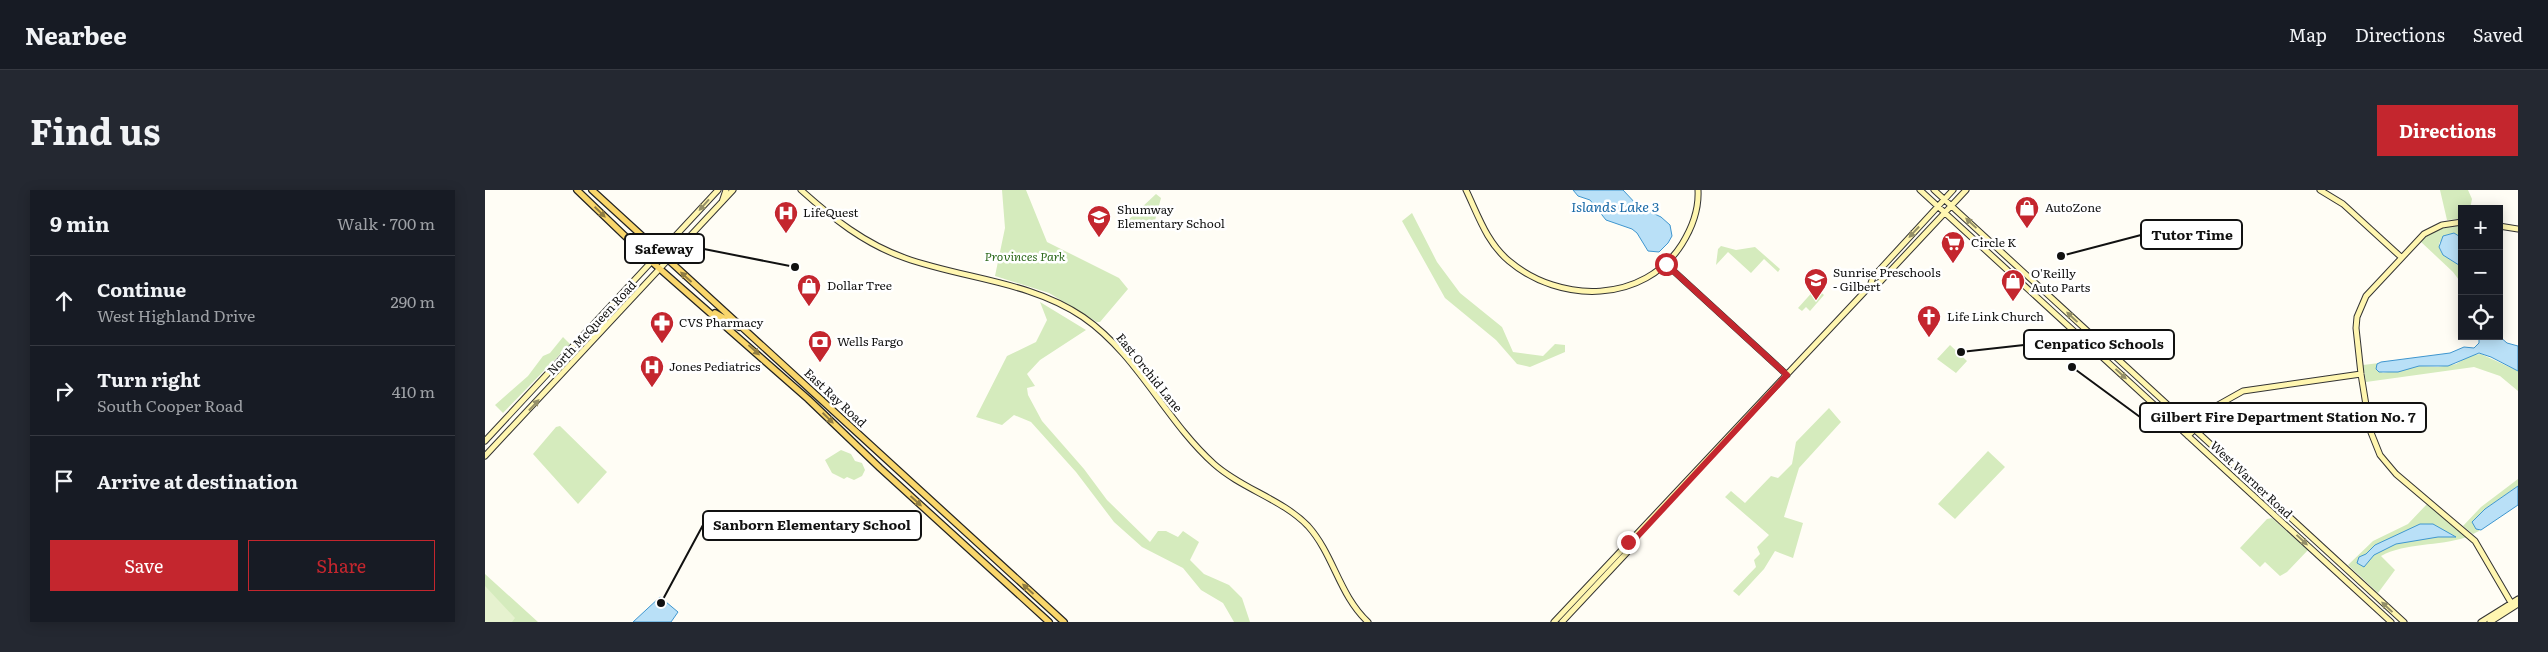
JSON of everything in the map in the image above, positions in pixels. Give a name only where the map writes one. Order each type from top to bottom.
[{"type":"main road","name":"East Ray Road","points":[[577,190],[652,262],[709,310],[808,399],[880,468],[1049,622]]},
{"type":"main road","name":"East Ray Road","points":[[592,190],[1064,622]]},
{"type":"main road","name":"North McQueen Road","points":[[485,441],[718,190]]},
{"type":"main road","points":[[722,202],[727,190]]},
{"type":"main road","name":"North McQueen Road","points":[[485,456],[661,270],[733,190]]},
{"type":"main road","name":"East Orchid Lane","points":[[801,190],[840,224],[882,249],[938,268],[1023,289],[1064,306],[1094,325],[1121,352],[1195,446],[1228,476],[1292,512],[1308,526],[1327,552],[1352,605],[1367,622]]},
{"type":"main road","points":[[1466,190],[1485,232],[1507,260],[1551,286],[1579,292],[1617,290],[1644,278],[1666,264],[1689,232],[1697,206],[1698,190]]},
{"type":"main road","name":"West Warner Road","points":[[1920,190],[2391,622]]},
{"type":"main road","name":"West Warner Road","points":[[1935,190],[2404,622]]},
{"type":"main road","points":[[1554,622],[1566,613],[1628,542],[1636,538],[1870,286],[1873,277],[1953,190]]},
{"type":"main road","points":[[1870,286],[1879,283],[1966,190]]},
{"type":"main road","points":[[2320,190],[2343,204],[2401,257]]},
{"type":"main road","points":[[2458,222],[2448,223],[2430,230],[2401,257],[2366,296],[2357,317],[2361,374],[2370,430],[2380,455],[2396,474],[2475,541],[2514,604]]},
{"type":"main road","points":[[2503,227],[2518,229]]},
{"type":"main road","points":[[1666,264],[1787,375]]},
{"type":"main road","points":[[2035,295],[2040,287]]},
{"type":"main road","points":[[709,310],[725,317],[745,332],[749,332]]},
{"type":"main road","points":[[589,347],[607,317],[606,312]]},
{"type":"main road","points":[[2188,436],[2218,405],[2243,391],[2361,374]]},
{"type":"main road","points":[[2490,622],[2518,599]]},
{"type":"main road","points":[[2481,622],[2514,604]]},
{"type":"main road","points":[[1562,622],[1566,613]]},
{"type":"green space","name":"Provinces Park","points":[[1002,190],[1026,190],[1047,242],[1119,278],[1128,289],[1100,322],[1049,293],[995,276],[1005,228]]},
{"type":"green space","points":[[2440,190],[2468,190],[2472,199],[2471,205],[2458,205],[2458,219],[2447,220]]},
{"type":"green space","points":[[1156,194],[1161,198],[1153,228],[1150,227],[1150,229],[1125,223]]},
{"type":"green space","points":[[1412,213],[1437,262],[1460,293],[1502,327],[1513,352],[1543,356],[1555,344],[1565,345],[1565,352],[1530,367],[1517,364],[1496,340],[1445,298],[1402,221]]},
{"type":"green space","points":[[2458,225],[2458,237],[2448,234],[2439,243],[2441,252],[2458,264],[2458,279],[2420,241],[2439,228]]},
{"type":"green space","points":[[1721,246],[1736,250],[1755,247],[1780,269],[1778,272],[1764,259],[1751,273],[1728,252],[1716,265],[1718,249]]},
{"type":"green space","points":[[1816,288],[1824,295],[1810,311],[1806,307],[1802,311],[1798,308]]},
{"type":"green space","points":[[1040,302],[1086,330],[1040,360],[1027,374],[1035,386],[1027,388],[1028,395],[1042,421],[1084,469],[1107,500],[1150,542],[1158,531],[1166,531],[1178,537],[1183,531],[1199,542],[1190,560],[1204,574],[1229,585],[1242,598],[1250,622],[1234,622],[1223,603],[1201,590],[1183,568],[1142,547],[1114,522],[1076,472],[1031,422],[1014,415],[1002,425],[976,417],[1007,356],[1036,342],[1047,320]]},
{"type":"green space","points":[[563,337],[570,344],[503,413],[495,405],[528,376],[543,356],[550,353]]},
{"type":"green space","points":[[1950,345],[1967,361],[1956,373],[1937,359]]},
{"type":"green space","points":[[2481,354],[2518,371],[2518,391],[2500,376],[2474,367],[2366,382],[2363,365],[2379,363],[2376,369],[2383,373],[2419,366],[2438,367],[2456,364],[2471,355]]},
{"type":"green space","points":[[1829,408],[1841,422],[1799,468],[1784,517],[1803,523],[1793,558],[1775,551],[1764,569],[1739,596],[1733,591],[1756,567],[1754,560],[1760,554],[1757,547],[1769,535],[1725,497],[1731,491],[1745,503],[1771,476],[1778,478],[1792,464],[1796,442]]},
{"type":"green space","points":[[560,426],[607,472],[578,504],[533,454],[556,427]]},
{"type":"green space","points":[[841,450],[851,454],[855,461],[862,463],[865,470],[862,476],[854,480],[847,477],[844,479],[832,473],[825,460]]},
{"type":"green space","points":[[1988,451],[2005,467],[1955,519],[1938,504]]},
{"type":"green space","points":[[2518,479],[2518,486],[2485,509],[2479,531],[2473,534],[2463,526],[2481,507]]},
{"type":"green space","points":[[2427,504],[2467,537],[2412,546],[2381,556],[2395,570],[2378,593],[2348,565],[2373,541],[2408,524]]},
{"type":"green space","points":[[2272,518],[2308,550],[2287,572],[2280,576],[2265,562],[2260,567],[2240,548],[2267,519]]},
{"type":"green space","points":[[485,574],[538,622],[485,622]]},
{"type":"green space","points":[[485,586],[515,618],[512,622],[485,622]]},
{"type":"water","name":"Islands Lake 3","points":[[1573,190],[1623,190],[1638,206],[1661,217],[1670,225],[1672,236],[1659,252],[1648,251],[1637,233],[1632,229],[1606,220],[1590,200],[1578,196]]},
{"type":"water","points":[[2454,233],[2458,236],[2458,264],[2443,255],[2439,247],[2443,236]]},
{"type":"water","points":[[2479,340],[2503,340],[2507,343],[2518,346],[2518,371],[2479,353],[2448,366],[2419,366],[2398,372],[2379,372],[2376,369],[2377,364],[2381,362],[2450,353],[2464,347],[2474,348],[2479,343]]},
{"type":"water","points":[[2518,486],[2518,505],[2481,530],[2476,529],[2472,522],[2485,509]]},
{"type":"water","points":[[2420,524],[2433,524],[2456,537],[2438,537],[2396,544],[2374,555],[2364,567],[2357,563],[2359,557],[2366,554],[2375,545]]},
{"type":"water","points":[[660,597],[678,612],[671,622],[633,622]]},
{"type":"waterway","points":[[824,398],[833,388]]},
{"type":"place","name":"AutoZone","points":[[2027,229]]},
{"type":"place","name":"LifeQuest","points":[[786,234]]},
{"type":"place","name":"Shumway Elementary School","points":[[1099,238]]},
{"type":"place","name":"Tutor Time","points":[[2061,256]]},
{"type":"place","name":"Circle K","points":[[1953,264]]},
{"type":"place","name":"Safeway","points":[[795,267]]},
{"type":"place","name":"Sunrise Preschools - Gilbert","points":[[1816,301]]},
{"type":"place","name":"O'Reilly Auto Parts","points":[[2013,302]]},
{"type":"place","name":"Dollar Tree","points":[[809,307]]},
{"type":"place","name":"Life Link Church","points":[[1929,338]]},
{"type":"place","name":"CVS Pharmacy","points":[[662,344]]},
{"type":"place","name":"Cenpatico Schools","points":[[1961,352]]},
{"type":"place","name":"Wells Fargo","points":[[820,363]]},
{"type":"place","name":"Gilbert Fire Department Station No. 7","points":[[2072,367]]},
{"type":"place","name":"Jones Pediatrics","points":[[652,388]]},
{"type":"place","name":"Sanborn Elementary School","points":[[661,603]]},
{"type":"route","points":[[1628,542],[1636,538],[1787,375],[1666,264]]}]
